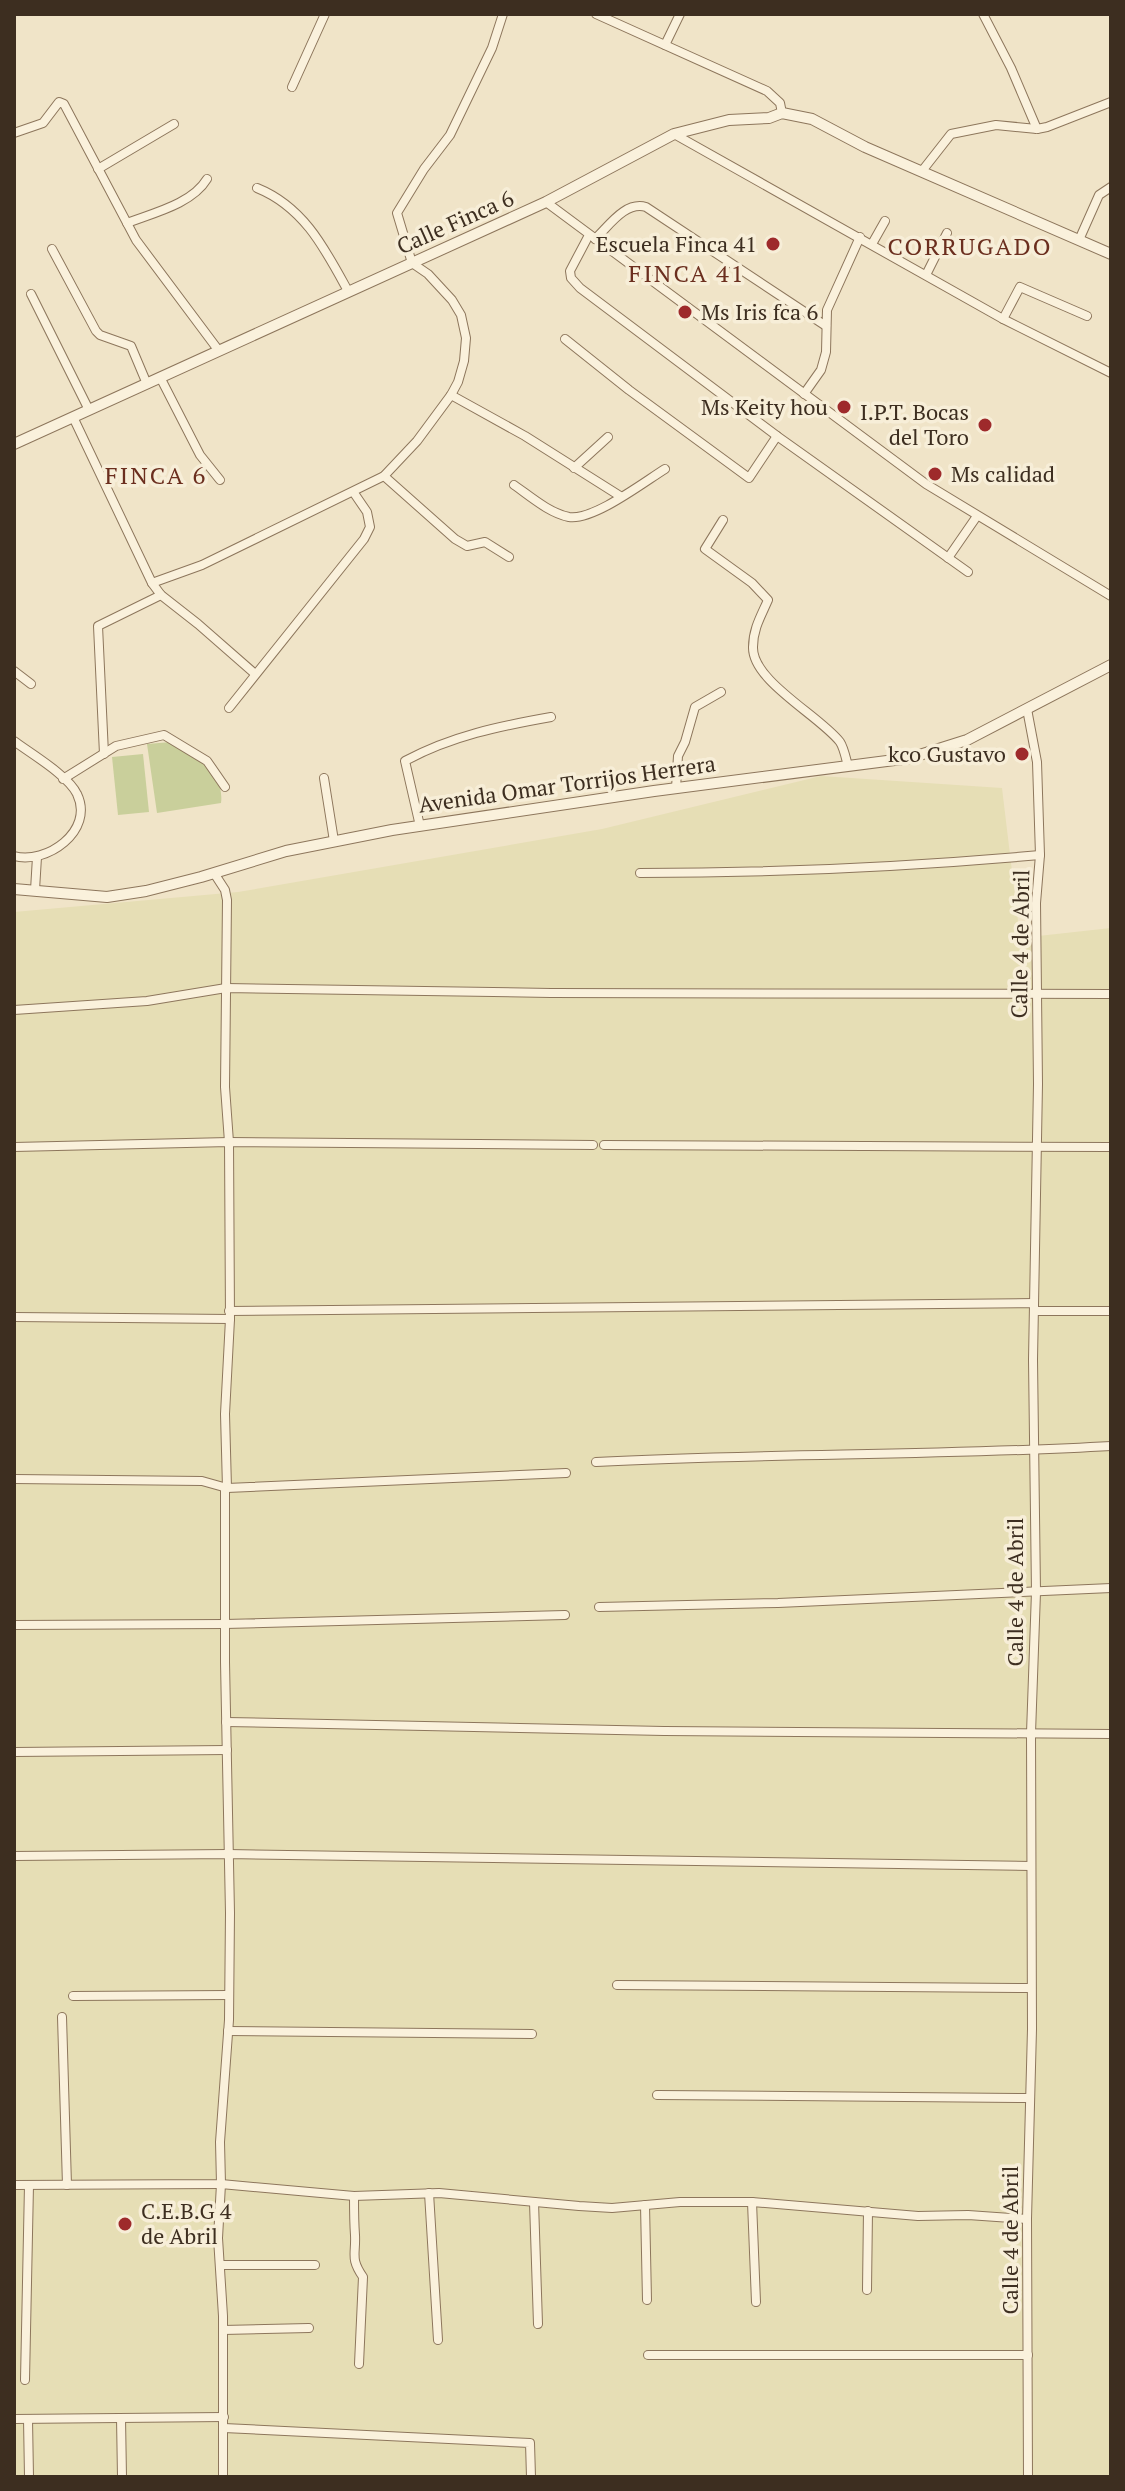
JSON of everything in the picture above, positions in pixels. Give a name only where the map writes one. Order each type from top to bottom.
[{"type":"street","points":[[292,87],[325,14]]},
{"type":"street","points":[[152,583],[202,565],[384,476],[417,441],[451,395],[464,361],[466,338],[461,315],[428,274],[412,263],[397,213],[450,135],[492,48],[503,14]]},
{"type":"street","points":[[596,14],[767,91],[780,103],[782,113]]},
{"type":"street","points":[[665,45],[680,14]]},
{"type":"street","points":[[983,14],[1037,129]]},
{"type":"street","points":[[14,133],[43,123],[59,102],[64,104],[136,240],[219,351]]},
{"type":"street","points":[[922,171],[951,134],[996,125],[1037,129],[1111,102]]},
{"type":"street","points":[[546,202],[674,134],[729,120],[769,118],[782,113],[812,119],[865,147],[1111,254]]},
{"type":"street","points":[[98,169],[174,124]]},
{"type":"street","points":[[674,134],[1003,319],[1111,373]]},
{"type":"street","points":[[127,223],[200,191],[207,179]]},
{"type":"street","points":[[1079,240],[1099,195],[1111,187]]},
{"type":"street","points":[[257,188],[289,204],[305,220],[348,291]]},
{"type":"street","name":"Calle Finca 6","points":[[14,444],[546,202],[926,484],[1111,596]]},
{"type":"street","points":[[826,326],[639,205],[627,209],[592,237],[572,265],[571,278],[575,283],[777,436],[968,572]]},
{"type":"street","points":[[872,244],[885,221]]},
{"type":"street","points":[[926,275],[947,233]]},
{"type":"street","points":[[804,394],[821,370],[826,352],[827,310],[860,237]]},
{"type":"street","points":[[52,249],[96,331],[131,346],[147,384]]},
{"type":"street","points":[[1003,319],[1020,287],[1087,316]]},
{"type":"street","points":[[31,294],[89,410]]},
{"type":"street","points":[[565,339],[749,478],[777,436]]},
{"type":"street","points":[[160,377],[200,455],[220,480]]},
{"type":"street","points":[[451,395],[525,436],[620,496]]},
{"type":"street","points":[[73,417],[152,583],[161,595],[254,673]]},
{"type":"street","points":[[574,468],[608,437]]},
{"type":"street","points":[[514,485],[559,514],[577,518],[594,512],[665,469]]},
{"type":"street","points":[[384,476],[455,539],[467,546],[485,542],[509,557]]},
{"type":"street","points":[[229,708],[364,539],[370,527],[367,512],[354,493]]},
{"type":"street","points":[[948,558],[977,516]]},
{"type":"street","points":[[723,520],[705,549],[752,583],[768,600],[754,633],[752,650],[755,662],[841,744],[848,766]]},
{"type":"street","points":[[104,754],[98,626],[161,595]]},
{"type":"street","name":"Avenida Omar Torrijos Herrera","points":[[14,889],[107,897],[146,891],[286,851],[420,826],[676,788],[910,758],[967,740],[1111,665]]},
{"type":"street","points":[[14,671],[31,684]]},
{"type":"street","points":[[676,788],[678,756],[695,707],[721,692]]},
{"type":"street","name":"Calle 4 de Abril","points":[[1027,709],[1037,762],[1040,855],[1036,903],[1038,1084],[1032,1451],[1036,1592],[1031,1733],[1028,2477]]},
{"type":"street","points":[[420,826],[405,761],[424,750],[486,728],[551,717]]},
{"type":"street","points":[[63,779],[116,746],[164,735],[207,761],[225,787]]},
{"type":"street","points":[[14,741],[63,779],[78,795],[79,815],[63,844],[37,857],[24,859],[14,856]]},
{"type":"street","points":[[324,778],[334,841]]},
{"type":"street","points":[[640,873],[841,870],[1040,855]]},
{"type":"street","points":[[35,890],[37,857]]},
{"type":"street","points":[[214,873],[225,890],[227,900],[225,1087],[229,1142],[229,1315],[225,1414],[229,1995],[218,2238],[223,2330],[223,2477]]},
{"type":"street","points":[[14,1010],[147,1001],[226,988],[551,993],[1111,994]]},
{"type":"street","points":[[14,1147],[229,1142],[593,1145]]},
{"type":"street","points":[[604,1145],[1111,1147]]},
{"type":"street","points":[[14,1317],[1034,1307],[1111,1311]]},
{"type":"street","points":[[596,1462],[699,1457],[1032,1451],[1111,1446]]},
{"type":"street","points":[[14,1479],[202,1481],[227,1488],[566,1473]]},
{"type":"street","points":[[599,1607],[778,1603],[1111,1588]]},
{"type":"street","points":[[14,1625],[225,1624],[565,1615]]},
{"type":"street","points":[[226,1722],[664,1731],[1111,1734]]},
{"type":"street","points":[[14,1752],[227,1750]]},
{"type":"street","points":[[14,1856],[228,1854],[1031,1866]]},
{"type":"street","points":[[617,1985],[1031,1988]]},
{"type":"street","points":[[73,1996],[229,1995]]},
{"type":"street","points":[[62,2017],[67,2185]]},
{"type":"street","points":[[228,2031],[532,2034]]},
{"type":"street","points":[[657,2095],[1030,2098]]},
{"type":"street","points":[[14,2185],[221,2184],[354,2196],[429,2193],[612,2208],[680,2202],[752,2202],[918,2216],[1027,2219]]},
{"type":"street","points":[[25,2380],[29,2185]]},
{"type":"street","points":[[429,2193],[438,2340]]},
{"type":"street","points":[[354,2196],[355,2240],[352,2251],[355,2266],[363,2277],[359,2364]]},
{"type":"street","points":[[534,2202],[538,2324]]},
{"type":"street","points":[[752,2202],[756,2302]]},
{"type":"street","points":[[645,2205],[647,2300]]},
{"type":"street","points":[[867,2290],[868,2211]]},
{"type":"street","points":[[220,2265],[315,2265]]},
{"type":"street","points":[[223,2330],[309,2328]]},
{"type":"street","points":[[648,2355],[1028,2355]]},
{"type":"street","points":[[14,2419],[224,2417]]},
{"type":"street","points":[[121,2418],[122,2477]]},
{"type":"street","points":[[28,2419],[29,2477]]},
{"type":"street","points":[[224,2428],[530,2443],[531,2477]]},
{"type":"shaded area","points":[[821,776],[1002,788],[1020,938],[1111,928],[1111,2477],[14,2477],[14,912],[238,892],[602,829]]},
{"type":"green space","points":[[171,742],[198,759],[213,774],[221,792],[221,803],[157,813],[147,744]]},
{"type":"green space","points":[[143,754],[149,812],[118,815],[112,757]]},
{"type":"place","name":"Escuela Finca 41","points":[[773,244]]},
{"type":"place","name":"Ms Iris fca 6","points":[[685,312]]},
{"type":"place","name":"Ms Keity hou","points":[[844,407]]},
{"type":"place","name":"I.P.T. Bocas del Toro","points":[[985,425]]},
{"type":"place","name":"Ms calidad","points":[[935,474]]},
{"type":"place","name":"kco Gustavo","points":[[1022,754]]},
{"type":"place","name":"C.E.B.G 4 de Abril","points":[[125,2224]]},
{"type":"district","name":"CORRUGADO","points":[[970,247]]},
{"type":"district","name":"FINCA 41","points":[[687,274]]},
{"type":"district","name":"FINCA 6","points":[[156,476]]}]
